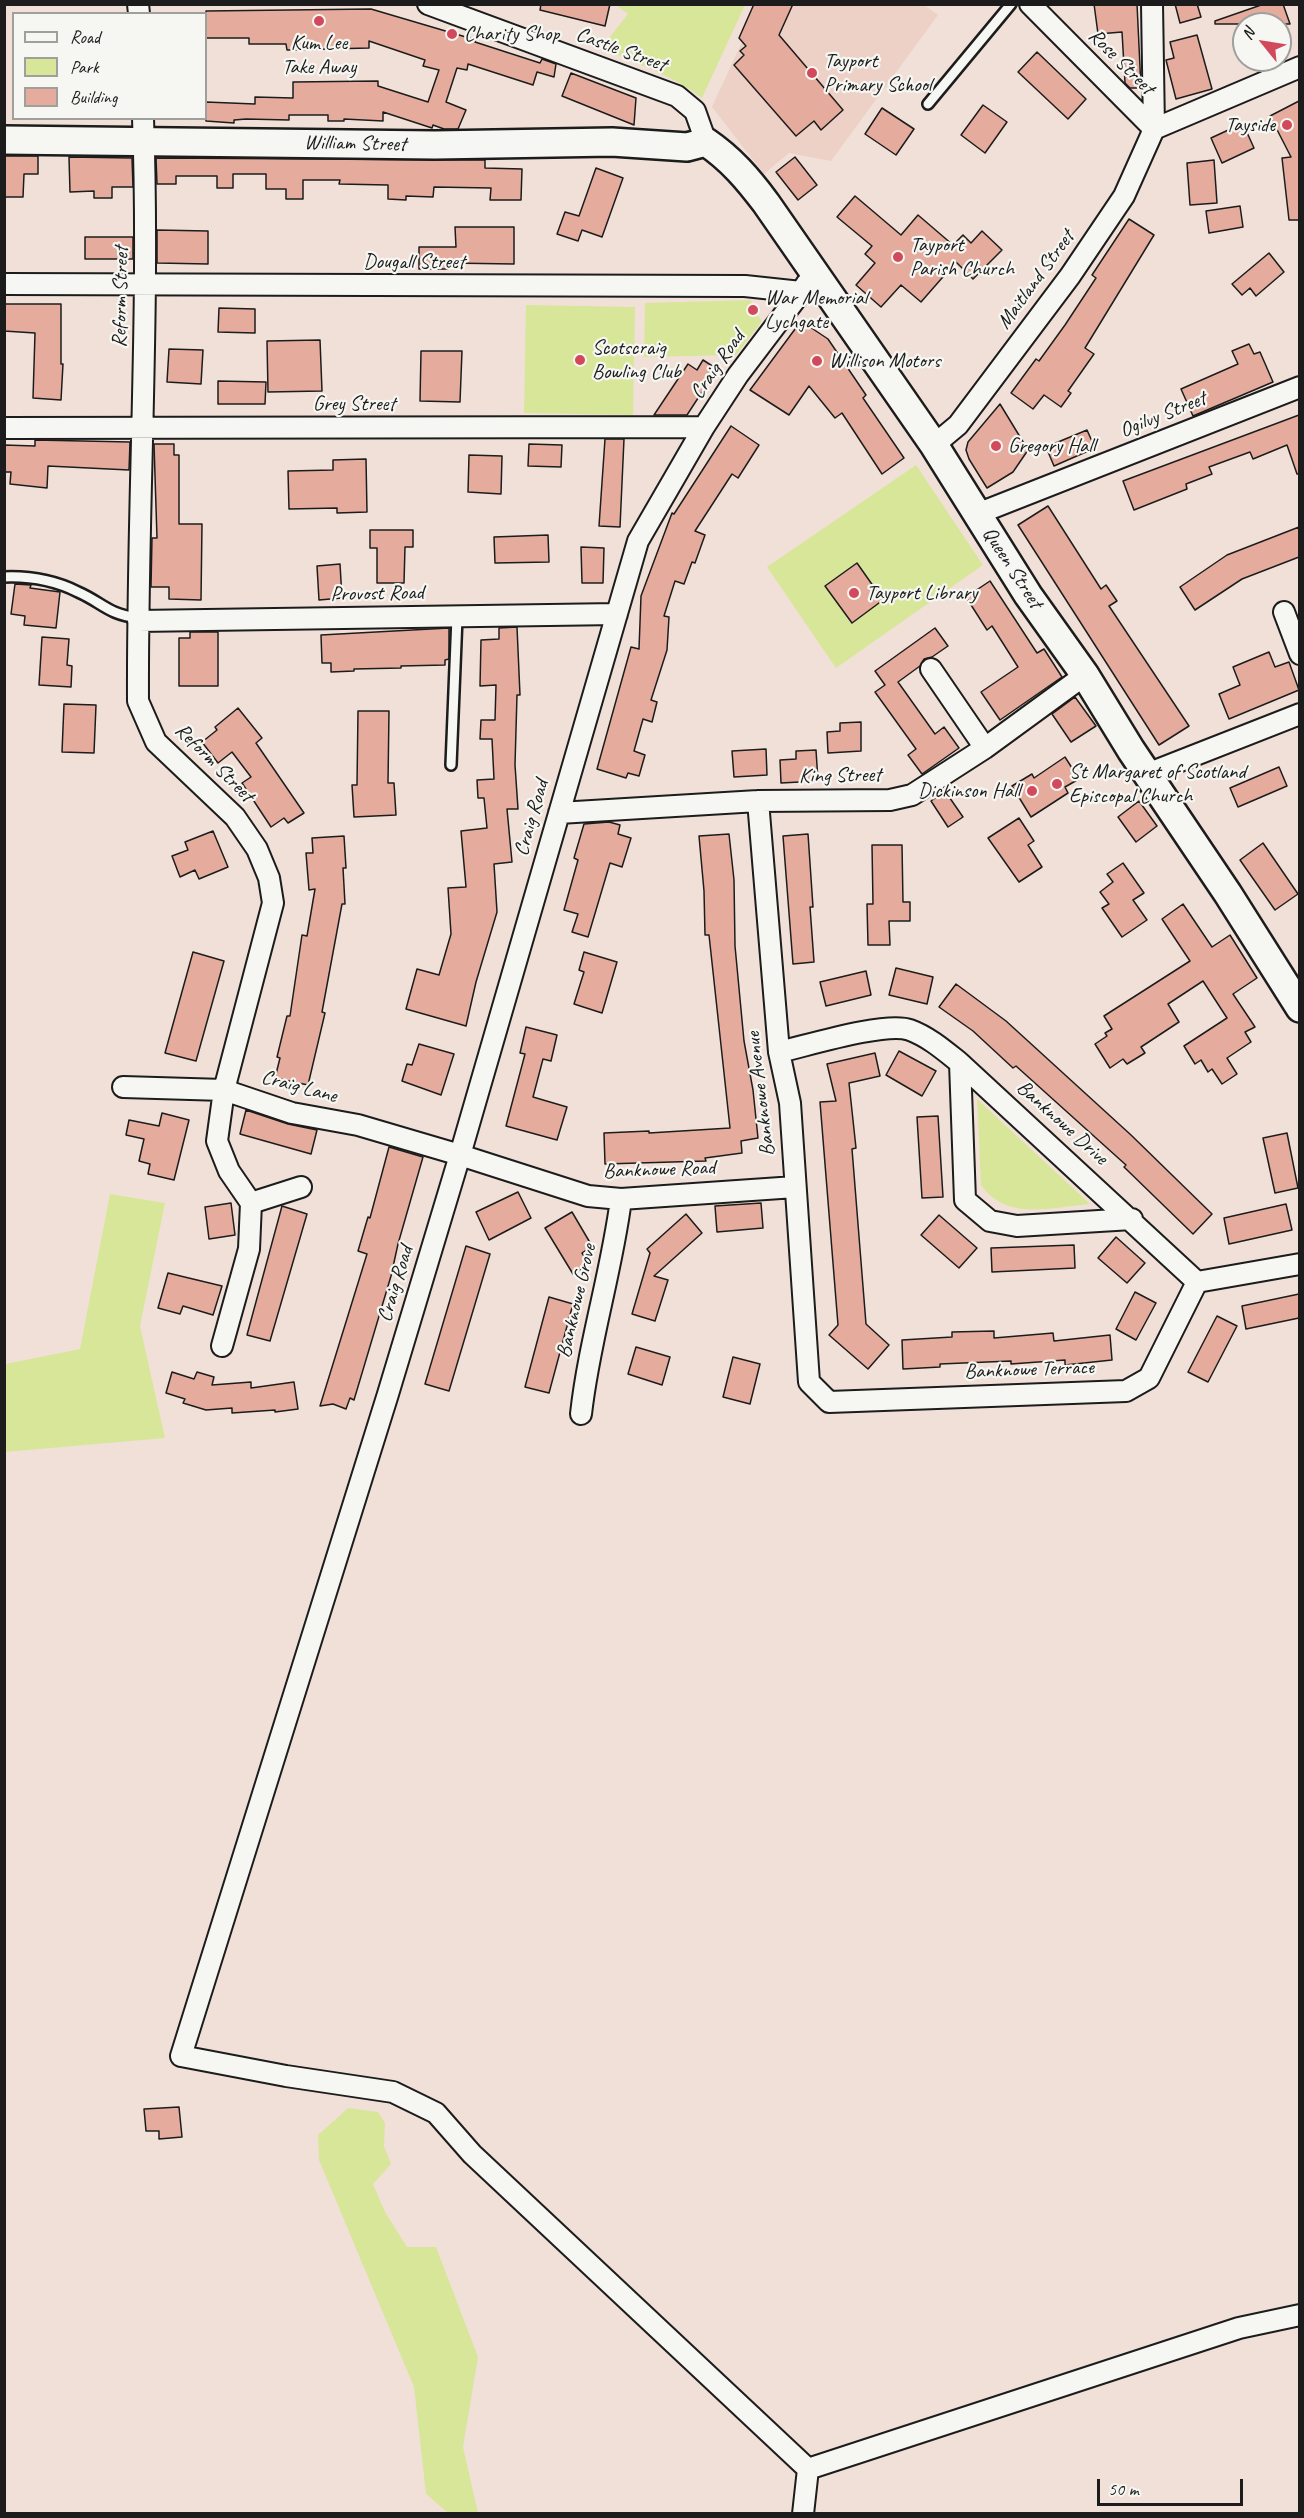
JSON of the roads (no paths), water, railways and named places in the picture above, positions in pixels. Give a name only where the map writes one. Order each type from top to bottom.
[{"type":"main road","name":"William Street","points":[[4,140],[143,130],[435,145],[612,142],[687,147],[705,142]]},
{"type":"main road","name":"Queen Street","points":[[705,142],[726,156],[744,174],[807,282],[934,445],[1028,595],[1085,675],[1147,774],[1298,1001]]},
{"type":"street","name":"Castle Street","points":[[428,4],[677,96],[695,111],[705,142]]},
{"type":"street","name":"Rose Street","points":[[1030,4],[1154,129]]},
{"type":"street","points":[[1152,4],[1154,129],[1299,67]]},
{"type":"street","name":"Maitland Street","points":[[934,445],[958,425],[1070,276],[1124,196],[1154,129]]},
{"type":"street","name":"Reform Street","points":[[143,130],[147,285],[141,428],[138,701],[156,742],[235,817],[257,849],[269,878],[273,903],[224,1090],[217,1141],[230,1171],[251,1203]]},
{"type":"street","name":"Dougall Street","points":[[4,284],[733,286],[807,282]]},
{"type":"street","name":"Craig Road","points":[[807,282],[738,375],[704,427],[638,541],[460,1155],[388,1394],[181,2056],[286,2076],[393,2092],[436,2113],[472,2154],[808,2469]]},
{"type":"street","name":"Ogilvy Street","points":[[977,514],[1299,387]]},
{"type":"street","name":"Grey Street","points":[[4,428],[704,427]]},
{"type":"street","points":[[1284,612],[1299,654]]},
{"type":"street","name":"Provost Road","points":[[138,620],[617,614]]},
{"type":"street","points":[[931,669],[985,748]]},
{"type":"street","name":"King Street","points":[[559,813],[758,801],[890,800],[912,795],[985,748],[1085,675]]},
{"type":"street","points":[[1147,774],[1299,714]]},
{"type":"street","name":"Banknowe Avenue","points":[[758,801],[779,1052],[790,1103],[809,1382]]},
{"type":"street","name":"Banknowe Drive","points":[[779,1052],[869,1030],[908,1029],[930,1040],[960,1063],[1132,1219],[1197,1282]]},
{"type":"street","points":[[960,1063],[965,1200],[990,1221],[1017,1226],[1132,1219]]},
{"type":"street","name":"Craig Lane","points":[[123,1088],[224,1090],[292,1113],[358,1125],[460,1155]]},
{"type":"street","name":"Banknowe Road","points":[[460,1155],[588,1196],[621,1199],[795,1187]]},
{"type":"street","points":[[222,1346],[249,1249],[251,1203],[301,1187]]},
{"type":"street","name":"Banknowe Grove","points":[[580,1414],[586,1373],[617,1233],[621,1199]]},
{"type":"street","points":[[1197,1282],[1299,1264]]},
{"type":"street","name":"Banknowe Terrace","points":[[809,1382],[829,1402],[1126,1391],[1149,1378],[1197,1282]]},
{"type":"street","points":[[803,2514],[808,2469],[1239,2328],[1299,2315]]},
{"type":"lane","points":[[928,104],[1011,4]]},
{"type":"lane","points":[[4,577],[53,582],[79,592],[118,615],[138,620]]},
{"type":"lane","points":[[451,765],[457,617]]},
{"type":"place","name":"Kum Lee Take Away","points":[[319,21]]},
{"type":"place","name":"Charity Shop","points":[[452,34]]},
{"type":"place","name":"Tayport Primary School","points":[[812,73]]},
{"type":"place","name":"Tayside","points":[[1287,125]]},
{"type":"place","name":"Tayport Parish Church","points":[[898,257]]},
{"type":"place","name":"War Memorial Lychgate","points":[[753,310]]},
{"type":"place","name":"Scotscraig Bowling Club","points":[[580,360]]},
{"type":"place","name":"Willison Motors","points":[[817,361]]},
{"type":"place","name":"Gregory Hall","points":[[996,446]]},
{"type":"place","name":"Tayport Library","points":[[854,593]]},
{"type":"place","name":"St Margaret of Scotland Episcopal Church","points":[[1057,784]]},
{"type":"place","name":"Dickinson Hall","points":[[1032,791]]}]
